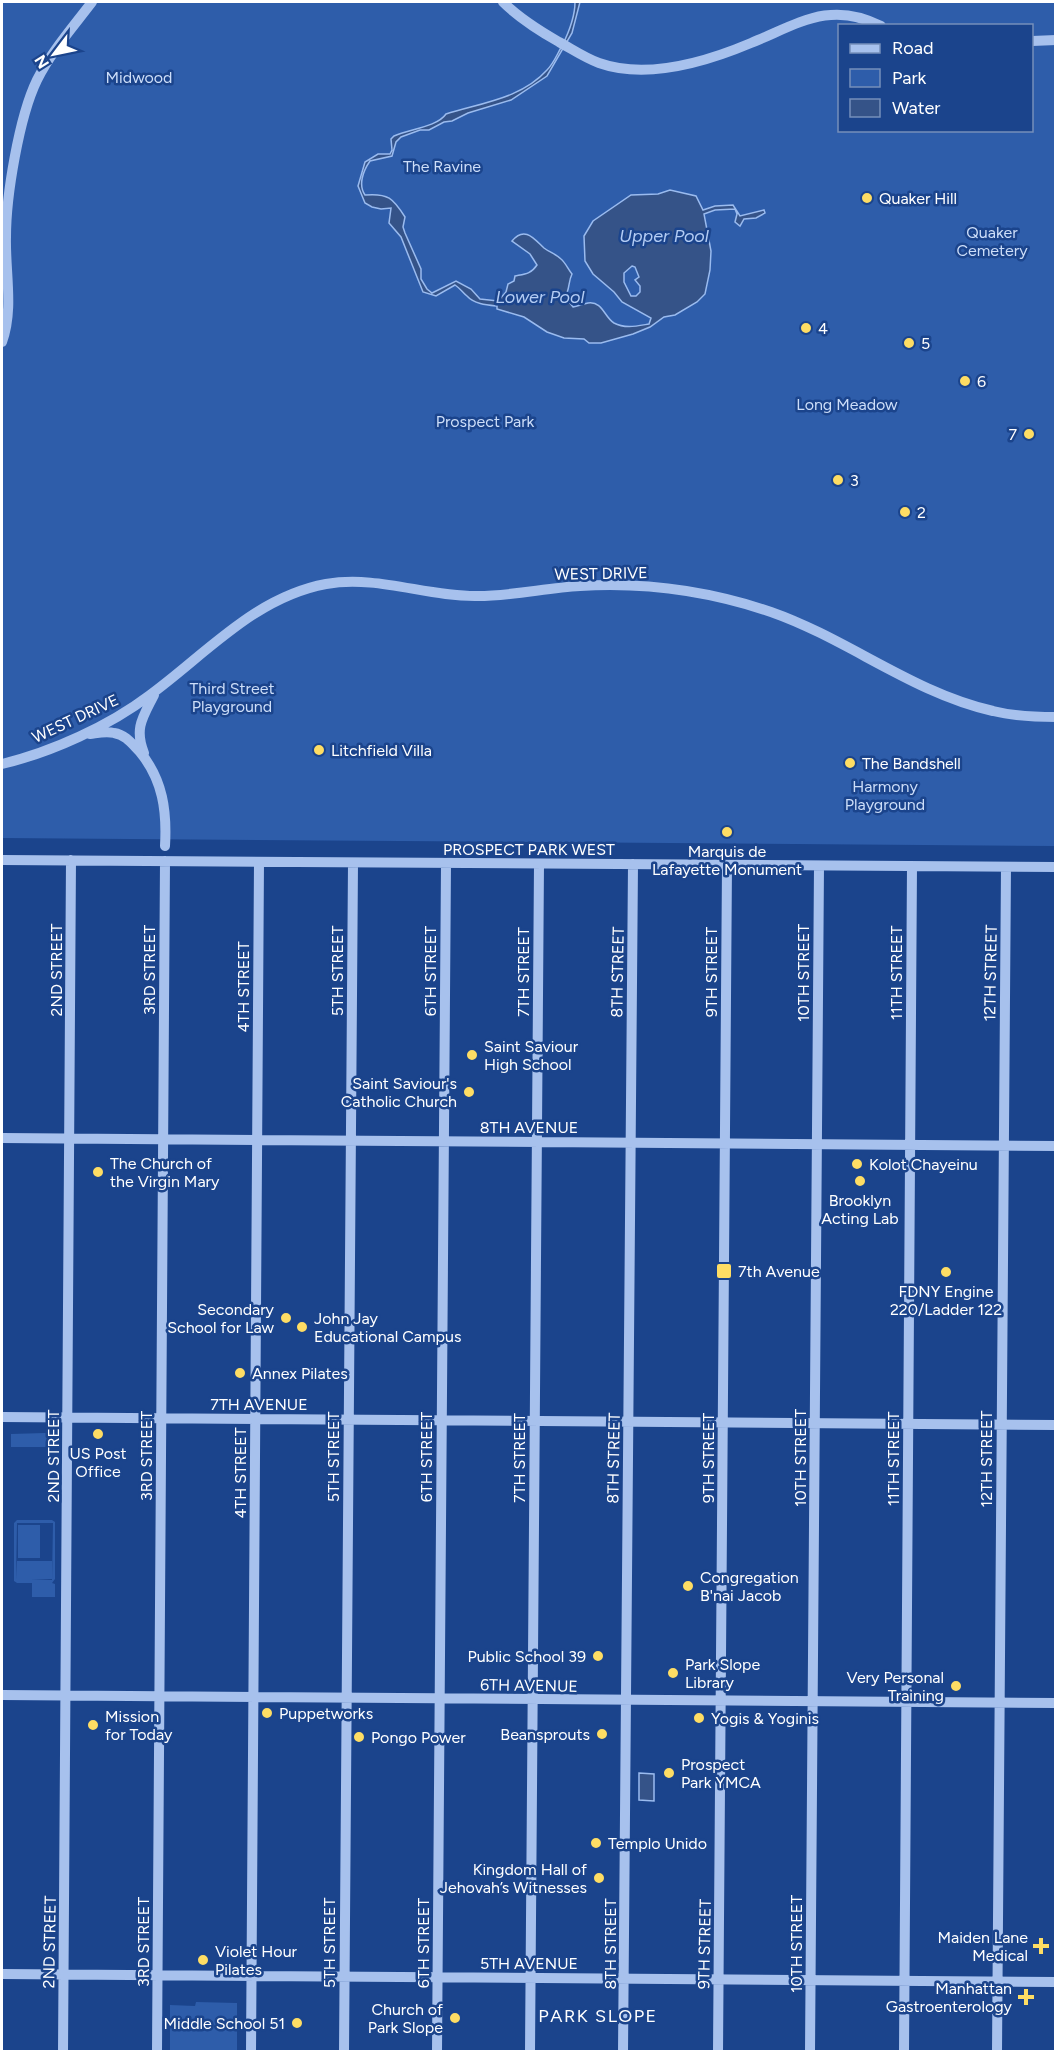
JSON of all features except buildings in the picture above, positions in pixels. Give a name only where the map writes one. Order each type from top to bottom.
[{"type":"street","points":[[2,342],[8,310],[7,213],[13,170],[26,109],[42,70],[92,2]]},
{"type":"street","points":[[503,2],[524,21],[582,54],[607,65],[648,69],[701,60],[730,52],[796,23],[829,13],[855,16],[877,24]]},
{"type":"street","points":[[1033,41],[1056,40]]},
{"type":"street","name":"WEST DRIVE","points":[[2,764],[81,735],[118,716],[157,690],[227,633],[257,612],[295,593],[327,584],[365,581],[425,591],[477,596],[580,586],[633,585],[682,590],[751,606],[825,634],[887,668],[950,697],[994,711],[1056,717]]},
{"type":"street","name":"WEST DRIVE","points":[[150,764],[141,744],[140,725],[157,690]]},
{"type":"street","points":[[81,735],[106,732],[121,735],[127,738],[150,764],[162,792],[166,823],[165,846]]},
{"type":"street","name":"PROSPECT PARK WEST","points":[[2,860],[1056,867]]},
{"type":"street","name":"2ND STREET","points":[[63,2052],[71,860]]},
{"type":"street","name":"3RD STREET","points":[[157,2052],[165,861]]},
{"type":"street","name":"4TH STREET","points":[[251,2052],[259,862]]},
{"type":"street","name":"5TH STREET","points":[[344,2052],[353,863]]},
{"type":"street","name":"6TH STREET","points":[[437,2052],[446,864]]},
{"type":"street","name":"7TH STREET","points":[[531,2052],[539,864]]},
{"type":"street","name":"8TH STREET","points":[[623,2052],[633,864]]},
{"type":"street","name":"9TH STREET","points":[[718,2052],[727,865]]},
{"type":"street","name":"10TH STREET","points":[[810,2052],[819,866]]},
{"type":"street","name":"11TH STREET","points":[[904,2052],[912,866]]},
{"type":"street","name":"12TH STREET","points":[[997,2052],[1006,867]]},
{"type":"street","name":"8TH AVENUE","points":[[2,1138],[1056,1146]]},
{"type":"street","name":"7TH AVENUE","points":[[2,1417],[1056,1425]]},
{"type":"street","name":"6TH AVENUE","points":[[2,1695],[1056,1703]]},
{"type":"street","name":"5TH AVENUE","points":[[2,1974],[1056,1982]]},
{"type":"green space","name":"Prospect Park","points":[[2,2],[1055,2],[1055,846],[2,838]]},
{"type":"green space","points":[[55,1433],[55,1443],[52,1443],[51,1447],[11,1447],[11,1434]]},
{"type":"green space","points":[[17,1520],[52,1520],[55,1522],[55,1579],[52,1583],[55,1584],[55,1597],[32,1597],[32,1583],[14,1581],[14,1523]],"holes":[[[17,1523],[53,1523],[52,1580],[31,1579],[52,1579],[52,1561],[17,1561],[16,1579]]]},
{"type":"green space","points":[[18,1525],[40,1525],[40,1558],[18,1558]]},
{"type":"green space","points":[[196,2002],[237,2003],[237,2051],[170,2051],[170,2005],[195,2006]]},
{"type":"water","points":[[575,2],[580,2],[572,33],[547,76],[511,100],[468,113],[429,130],[420,130],[401,137],[396,142],[392,156],[370,161],[363,174],[362,187],[365,195],[389,198],[405,217],[403,227],[421,269],[421,279],[432,293],[456,281],[471,289],[480,299],[498,301],[506,292],[508,284],[514,281],[515,276],[530,272],[537,265],[530,254],[512,241],[517,236],[525,234],[559,257],[572,274],[565,297],[573,307],[588,303],[597,304],[614,323],[627,326],[649,324],[651,318],[622,302],[593,274],[585,261],[584,236],[593,221],[631,195],[658,194],[670,190],[696,196],[703,210],[715,206],[733,205],[740,216],[764,210],[765,213],[756,218],[744,219],[740,226],[735,222],[737,214],[735,209],[715,210],[704,214],[711,251],[705,294],[697,302],[675,315],[664,317],[650,327],[601,343],[564,338],[547,332],[524,317],[497,309],[497,306],[473,301],[455,285],[436,296],[423,292],[401,237],[389,223],[391,208],[381,209],[365,203],[358,186],[365,162],[378,154],[390,154],[391,139],[394,136],[430,125],[446,114],[513,94],[537,80],[554,61],[562,46]],"holes":[[[632,266],[635,267],[639,277],[635,280],[640,286],[640,292],[636,296],[631,296],[624,282],[624,273]]]},
{"type":"water","points":[[639,1773],[654,1774],[654,1801],[639,1800]]},
{"type":"place","name":"Quaker Hill","points":[[867,198]]},
{"type":"place","name":"4","points":[[806,328]]},
{"type":"place","name":"5","points":[[909,343]]},
{"type":"place","name":"6","points":[[965,381]]},
{"type":"place","name":"7","points":[[1029,434]]},
{"type":"place","name":"3","points":[[838,480]]},
{"type":"place","name":"2","points":[[905,512]]},
{"type":"place","name":"Litchfield Villa","points":[[319,750]]},
{"type":"place","name":"The Bandshell","points":[[850,763]]},
{"type":"place","name":"Marquis de Lafayette Monument","points":[[727,832]]},
{"type":"place","name":"Saint Saviour High School","points":[[472,1055]]},
{"type":"place","name":"Saint Saviour's Catholic Church","points":[[469,1092]]},
{"type":"place","name":"Kolot Chayeinu","points":[[857,1164]]},
{"type":"place","name":"The Church of the Virgin Mary","points":[[98,1172]]},
{"type":"place","name":"Brooklyn Acting Lab","points":[[860,1181]]},
{"type":"place","name":"7th Avenue","points":[[724,1271]]},
{"type":"place","name":"FDNY Engine 220/Ladder 122","points":[[946,1272]]},
{"type":"place","name":"Secondary School for Law","points":[[286,1318]]},
{"type":"place","name":"John Jay Educational Campus","points":[[302,1327]]},
{"type":"place","name":"Annex Pilates","points":[[240,1373]]},
{"type":"place","name":"US Post Office","points":[[98,1434]]},
{"type":"place","name":"Congregation B'nai Jacob","points":[[688,1586]]},
{"type":"place","name":"Public School 39","points":[[598,1656]]},
{"type":"place","name":"Park Slope Library","points":[[673,1673]]},
{"type":"place","name":"Very Personal Training","points":[[956,1686]]},
{"type":"place","name":"Puppetworks","points":[[267,1713]]},
{"type":"place","name":"Yogis & Yoginis","points":[[699,1718]]},
{"type":"place","name":"Mission for Today","points":[[93,1725]]},
{"type":"place","name":"Beansprouts","points":[[602,1734]]},
{"type":"place","name":"Pongo Power","points":[[359,1737]]},
{"type":"place","name":"Prospect Park YMCA","points":[[669,1773]]},
{"type":"place","name":"Templo Unido","points":[[596,1843]]},
{"type":"place","name":"Kingdom Hall of Jehovah’s Witnesses","points":[[599,1878]]},
{"type":"place","name":"Maiden Lane Medical","points":[[1041,1946]]},
{"type":"place","name":"Violet Hour Pilates","points":[[203,1960]]},
{"type":"place","name":"Manhattan Gastroenterology","points":[[1026,1997]]},
{"type":"place","name":"Church of Park Slope","points":[[455,2018]]},
{"type":"place","name":"Middle School 51","points":[[297,2023]]},
{"type":"district","name":"PARK SLOPE","points":[[598,2016]]},
{"type":"park label","name":"Midwood","points":[[139,77]]},
{"type":"park label","name":"The Ravine","points":[[442,166]]},
{"type":"park label","name":"Quaker Cemetery","points":[[992,241]]},
{"type":"park label","name":"Long Meadow","points":[[847,404]]},
{"type":"park label","name":"Third Street Playground","points":[[232,697]]},
{"type":"park label","name":"Harmony Playground","points":[[885,795]]},
{"type":"water label","name":"Upper Pool","points":[[664,236]]},
{"type":"water label","name":"Lower Pool","points":[[540,297]]}]
